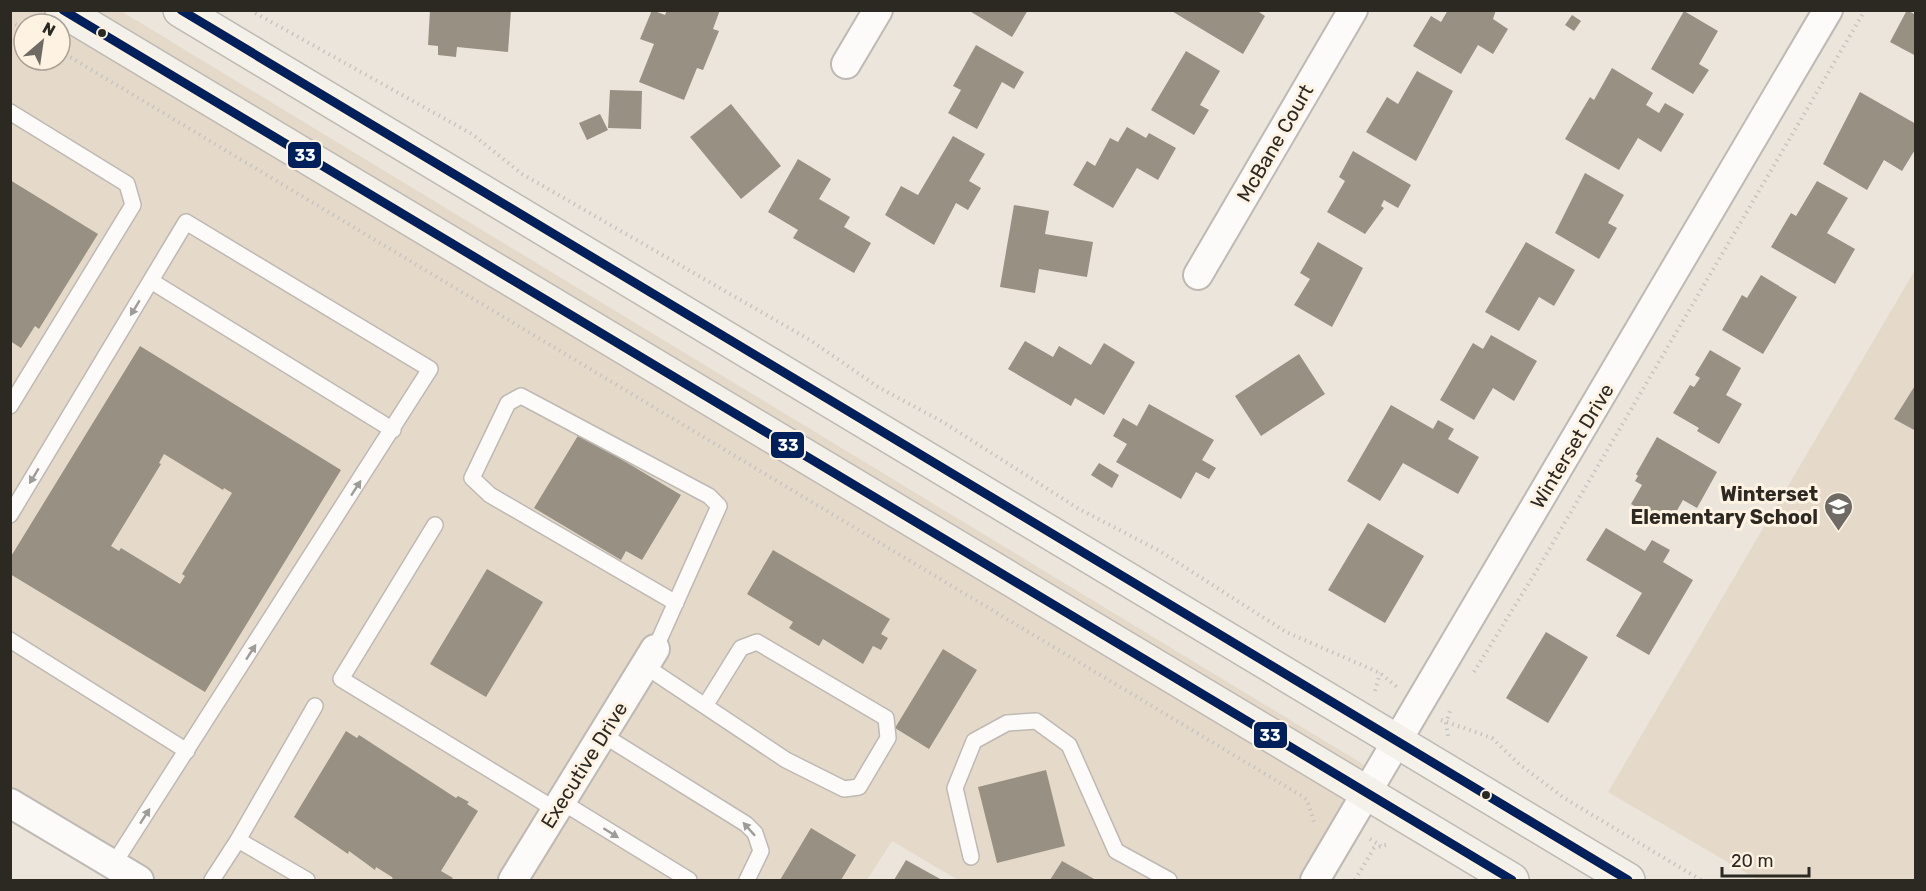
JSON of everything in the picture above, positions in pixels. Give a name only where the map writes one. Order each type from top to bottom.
[{"type":"main road","points":[[62,10],[1512,880]]},
{"type":"main road","points":[[180,10],[1628,880]]},
{"type":"street","points":[[846,64],[878,10]]},
{"type":"street","name":"McBane Court","points":[[1198,275],[1353,10]]},
{"type":"street","name":"Winterset Drive","points":[[1315,880],[1828,10]]},
{"type":"street","name":"Executive Drive","points":[[513,880],[650,657]]},
{"type":"street","points":[[10,803],[139,880]]},
{"type":"lane","points":[[10,112],[127,184],[133,205],[10,406]]},
{"type":"lane","points":[[10,515],[186,222],[430,369],[113,865]]},
{"type":"lane","points":[[151,281],[393,430]]},
{"type":"lane","points":[[676,603],[490,495],[472,478],[508,403],[521,396],[709,496],[719,506],[676,603],[650,657],[705,706],[786,760],[844,789],[859,787],[888,738],[886,718],[757,642],[741,648],[705,706]]},
{"type":"lane","points":[[435,525],[341,679],[689,880]]},
{"type":"lane","points":[[10,640],[187,751]]},
{"type":"lane","points":[[212,880],[238,840],[315,706]]},
{"type":"lane","points":[[971,857],[955,788],[974,741],[1007,723],[1036,721],[1070,746],[1116,851],[1169,880]]},
{"type":"lane","points":[[603,735],[746,824],[754,832],[760,851],[747,880]]},
{"type":"lane","points":[[238,840],[307,880]]},
{"type":"path","points":[[250,10],[471,134],[522,174],[810,340],[878,387],[943,422],[1079,508],[1158,550],[1286,632],[1380,673],[1401,694],[1446,723],[1492,738],[1519,764],[1564,798],[1701,880]]},
{"type":"path","points":[[1468,682],[1537,570],[1865,10]]},
{"type":"path","points":[[72,58],[1302,796],[1307,800],[1316,828]]},
{"type":"path","points":[[1451,742],[1446,723],[1456,702]]},
{"type":"path","points":[[1355,880],[1374,848],[1389,843],[1399,846]]},
{"type":"shaded area","points":[[10,11],[121,11],[1384,777],[1322,880],[958,880],[892,841],[867,880],[129,880],[11,797]]},
{"type":"shaded area","name":"Winterset Elementary School","points":[[1915,270],[1915,880],[1758,880],[1608,792]]},
{"type":"building","points":[[430,10],[511,10],[508,52],[457,47],[456,57],[438,55],[438,46],[428,45]]},
{"type":"building","points":[[652,10],[665,15],[667,10],[720,10],[713,29],[719,31],[703,70],[697,68],[684,100],[639,82],[654,44],[640,39]]},
{"type":"building","points":[[968,10],[1028,10],[1012,37]]},
{"type":"building","points":[[1170,10],[1256,10],[1265,16],[1243,54]]},
{"type":"building","points":[[1448,10],[1496,10],[1493,19],[1508,29],[1493,54],[1478,45],[1461,74],[1413,46],[1431,16],[1441,22]]},
{"type":"building","points":[[1907,10],[1916,15],[1916,56],[1890,42]]},
{"type":"building","points":[[1684,11],[1718,31],[1699,64],[1709,70],[1693,94],[1651,69]]},
{"type":"building","points":[[1572,15],[1581,21],[1574,31],[1565,25]]},
{"type":"building","points":[[976,45],[1024,72],[1014,89],[1002,82],[977,129],[948,113],[961,90],[953,86]]},
{"type":"building","points":[[1186,51],[1220,71],[1200,105],[1209,110],[1194,135],[1151,110]]},
{"type":"building","points":[[1612,68],[1653,93],[1646,105],[1659,113],[1665,103],[1684,114],[1661,152],[1638,138],[1619,170],[1565,139],[1590,97],[1594,100]]},
{"type":"building","points":[[1417,71],[1453,91],[1416,161],[1366,132],[1387,97],[1398,104]]},
{"type":"building","points":[[610,90],[642,91],[641,129],[608,128]]},
{"type":"building","points":[[1860,92],[1916,124],[1916,148],[1902,171],[1884,160],[1867,190],[1823,164]]},
{"type":"building","points":[[731,104],[781,166],[741,199],[690,137]]},
{"type":"building","points":[[600,114],[608,130],[587,140],[579,123]]},
{"type":"building","points":[[1127,127],[1146,138],[1149,133],[1176,148],[1158,180],[1137,168],[1113,208],[1073,185],[1087,161],[1095,166],[1110,138],[1118,142]]},
{"type":"building","points":[[953,136],[985,154],[969,181],[981,188],[968,210],[956,203],[934,245],[885,215],[901,186],[918,195]]},
{"type":"building","points":[[1353,151],[1411,185],[1398,208],[1384,200],[1381,206],[1384,208],[1365,234],[1327,212],[1345,181],[1339,177]]},
{"type":"building","points":[[798,159],[831,179],[819,199],[850,217],[844,227],[871,243],[854,273],[793,238],[798,230],[768,212]]},
{"type":"building","points":[[1585,173],[1624,195],[1608,223],[1617,228],[1599,259],[1555,233]]},
{"type":"building","points":[[10,180],[98,234],[39,329],[35,326],[21,348],[10,341]]},
{"type":"building","points":[[1817,181],[1848,198],[1827,233],[1855,249],[1835,284],[1771,247],[1791,213],[1796,216]]},
{"type":"building","points":[[1014,205],[1049,211],[1045,234],[1093,242],[1087,277],[1039,269],[1035,293],[1000,287]]},
{"type":"building","points":[[1318,242],[1363,268],[1332,327],[1294,305],[1310,279],[1300,273]]},
{"type":"building","points":[[1526,242],[1575,270],[1554,306],[1539,297],[1519,331],[1485,312]]},
{"type":"building","points":[[1761,275],[1797,297],[1763,354],[1722,330],[1742,295],[1747,298]]},
{"type":"building","points":[[1491,335],[1537,361],[1514,401],[1493,388],[1474,420],[1440,400],[1473,343],[1483,349]]},
{"type":"building","points":[[1025,341],[1053,357],[1059,346],[1091,365],[1104,343],[1135,362],[1104,415],[1075,398],[1071,406],[1008,369]]},
{"type":"building","points":[[140,346],[341,470],[205,692],[10,574],[10,558]],"holes":[[[164,454],[223,490],[224,488],[232,493],[182,574],[185,576],[180,584],[121,548],[119,551],[111,546],[161,464],[159,463]]]},
{"type":"building","points":[[1710,350],[1741,368],[1726,395],[1742,404],[1719,444],[1697,431],[1699,428],[1673,413],[1690,385],[1694,387],[1700,378],[1695,375]]},
{"type":"building","points":[[1299,354],[1325,394],[1261,436],[1235,396]]},
{"type":"building","points":[[1916,384],[1916,431],[1894,419]]},
{"type":"building","points":[[1149,404],[1214,440],[1202,460],[1216,468],[1209,479],[1196,472],[1181,499],[1116,462],[1127,444],[1113,436],[1123,418],[1137,426]]},
{"type":"building","points":[[1391,405],[1433,429],[1438,420],[1454,429],[1448,439],[1479,457],[1458,494],[1403,463],[1380,501],[1347,481]]},
{"type":"building","points":[[579,434],[681,495],[642,560],[626,551],[621,560],[534,508]]},
{"type":"building","points":[[1657,437],[1717,472],[1697,508],[1683,500],[1668,526],[1631,504],[1642,485],[1635,481],[1638,476],[1636,474]]},
{"type":"building","points":[[1099,463],[1119,475],[1112,488],[1091,475]]},
{"type":"building","points":[[1368,523],[1424,556],[1385,623],[1328,590]]},
{"type":"building","points":[[1606,528],[1645,551],[1652,540],[1670,550],[1663,562],[1693,580],[1649,655],[1616,636],[1642,593],[1586,560]]},
{"type":"building","points":[[773,550],[890,619],[881,634],[888,638],[881,650],[873,646],[863,664],[823,639],[819,646],[789,628],[793,622],[747,594]]},
{"type":"building","points":[[487,569],[543,602],[486,697],[430,664]]},
{"type":"building","points":[[1546,632],[1588,657],[1548,723],[1506,698]]},
{"type":"building","points":[[943,649],[977,670],[929,749],[895,728]]},
{"type":"building","points":[[346,731],[357,738],[359,735],[456,798],[458,796],[469,802],[467,804],[478,811],[441,871],[453,878],[451,880],[393,880],[392,877],[376,867],[375,870],[349,851],[348,854],[294,817]]},
{"type":"building","points":[[1046,770],[1065,846],[997,863],[978,787]]},
{"type":"building","points":[[811,828],[856,855],[841,880],[780,880]]},
{"type":"building","points":[[906,860],[942,880],[894,880]]},
{"type":"building","points":[[1062,861],[1096,880],[1050,880]]},
{"type":"transit line","name":"33","points":[[63,10],[1512,880]]},
{"type":"transit line","name":"33","points":[[181,10],[1628,880]]},
{"type":"place","name":"Winterset Elementary School","points":[[1839,532]]}]
